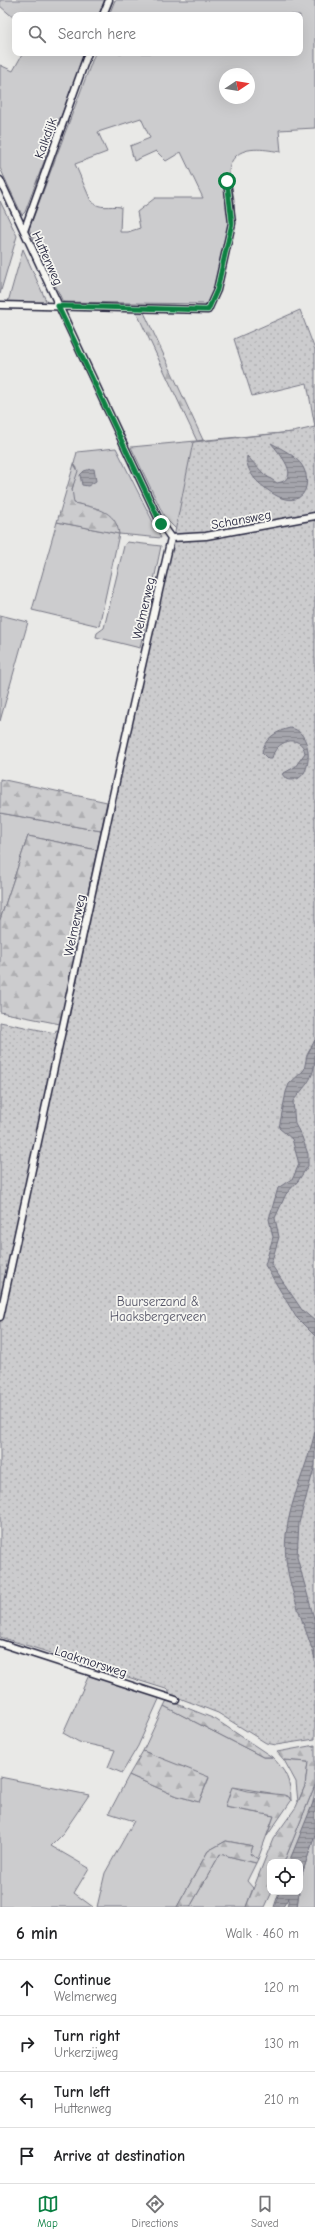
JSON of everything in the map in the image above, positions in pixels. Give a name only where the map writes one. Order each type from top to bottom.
[{"type":"street","points":[[104,12],[109,0]]},
{"type":"street","name":"Kalkdijk","points":[[24,231],[87,56]]},
{"type":"street","name":"Huttenweg","points":[[0,180],[161,524],[171,538]]},
{"type":"street","points":[[0,305],[208,310],[217,290],[232,223],[227,181]]},
{"type":"street","name":"Schansweg","points":[[171,538],[206,536],[315,516]]},
{"type":"street","name":"Welmerweg","points":[[0,1316],[126,734],[171,538]]},
{"type":"street","name":"Laakmorsweg","points":[[0,1643],[176,1700]]},
{"type":"green space","points":[[0,0],[105,0],[100,12],[12,12],[12,16],[0,6]]},
{"type":"green space","points":[[115,0],[315,0],[315,128],[279,130],[281,152],[257,149],[245,151],[240,153],[231,162],[229,173],[234,200],[233,224],[226,263],[216,299],[208,304],[63,302],[29,229],[94,56],[303,56],[303,12],[110,12]],"holes":[[[141,118],[150,138],[130,146],[134,161],[156,151],[166,161],[181,152],[203,198],[155,198],[137,212],[140,228],[128,232],[120,232],[121,207],[101,206],[94,204],[91,201],[75,164],[107,152],[98,132]]]},
{"type":"green space","points":[[21,56],[84,56],[25,212],[22,215],[0,168],[0,65],[13,71]]},
{"type":"green space","points":[[0,201],[17,236],[0,294]]},
{"type":"green space","points":[[23,249],[47,303],[8,302]]},
{"type":"green space","points":[[135,309],[143,310],[203,440],[197,441]]},
{"type":"green space","points":[[300,310],[315,350],[315,427],[307,383],[252,396],[234,339]]},
{"type":"green space","name":"Buurserzand & Haaksbergerveen","points":[[315,427],[315,1739],[276,1745],[266,1743],[218,1713],[169,1694],[169,1690],[0,1637],[0,1022],[55,1033],[56,1030],[66,1032],[142,675],[173,542],[193,442],[293,432]]},
{"type":"green space","points":[[293,432],[178,531],[165,518],[131,447]]},
{"type":"green space","points":[[116,448],[161,538],[119,534],[99,509],[74,503],[71,495],[77,468],[74,464],[77,452]]},
{"type":"green space","points":[[74,464],[78,471],[72,489],[74,503],[96,508],[109,515],[114,519],[119,534],[57,522]]},
{"type":"green space","points":[[57,522],[119,534],[99,626],[32,610]]},
{"type":"green space","points":[[127,542],[161,546],[140,648],[96,637],[97,633],[104,628],[124,546]]},
{"type":"green space","points":[[0,615],[28,622],[0,721]]},
{"type":"green space","points":[[0,779],[107,802],[101,831],[0,813]]},
{"type":"green space","points":[[0,813],[101,831],[97,850],[28,836],[0,920]]},
{"type":"green space","points":[[28,836],[97,850],[60,1024],[0,1012],[0,920]]},
{"type":"green space","points":[[89,1675],[160,1697],[138,1746],[122,1773],[108,1767],[115,1750],[79,1742],[63,1733]]},
{"type":"green space","points":[[167,1700],[215,1719],[272,1757],[263,1757],[164,1706]]},
{"type":"green space","points":[[164,1706],[263,1757],[272,1757],[287,1777],[291,1801],[290,1799],[270,1793],[233,1787],[225,1807],[274,1816],[258,1859],[250,1855],[253,1846],[226,1841],[208,1851],[177,1907],[97,1907],[105,1873],[134,1821],[109,1813],[129,1775],[174,1795],[199,1802],[209,1778],[143,1751]]},
{"type":"green space","points":[[315,1745],[315,1785],[285,1859],[267,1859],[267,1895],[271,1895],[265,1907],[246,1907],[273,1839],[296,1807],[305,1786],[308,1762],[284,1760],[277,1752]]},
{"type":"green space","points":[[143,1751],[209,1777],[199,1802],[174,1795],[129,1775]]},
{"type":"green space","points":[[284,1760],[308,1762],[305,1786],[298,1802],[296,1782]]},
{"type":"green space","points":[[0,1777],[89,1795],[61,1836],[51,1846],[89,1868],[74,1893],[93,1907],[0,1907]]},
{"type":"green space","points":[[315,1785],[312,1805],[306,1824],[290,1859],[285,1859]]},
{"type":"green space","points":[[232,1787],[247,1791],[284,1795],[289,1797],[291,1801],[267,1836],[274,1816],[225,1807]]},
{"type":"green space","points":[[315,1835],[315,1907],[297,1907],[298,1895],[303,1895],[303,1871]]},
{"type":"green space","points":[[226,1841],[253,1846],[250,1854],[258,1859],[256,1863],[220,1854],[190,1907],[177,1907],[208,1851]]},
{"type":"green space","points":[[220,1854],[256,1863],[247,1881],[253,1888],[246,1907],[190,1907]]},
{"type":"shaded area","points":[[271,443],[294,457],[301,464],[304,470],[307,483],[303,494],[298,498],[292,500],[275,495],[259,483],[250,471],[247,463],[247,456],[265,475],[277,483],[285,481],[289,471],[287,465]]},
{"type":"shaded area","points":[[94,469],[96,481],[88,486],[82,485],[80,475],[84,471]]},
{"type":"shaded area","points":[[290,728],[298,731],[304,738],[307,747],[307,767],[302,775],[296,779],[286,779],[282,774],[295,767],[305,753],[303,746],[293,741],[288,741],[277,748],[272,759],[268,759],[262,753],[268,739],[280,731]]},
{"type":"shaded area","points":[[315,1040],[315,1061],[310,1080],[293,1101],[295,1124],[302,1137],[308,1154],[308,1166],[298,1181],[286,1194],[275,1218],[279,1237],[271,1264],[302,1310],[315,1321],[315,1336],[296,1317],[265,1265],[273,1237],[269,1219],[278,1188],[293,1178],[299,1164],[292,1139],[279,1128],[286,1092],[289,1084],[304,1070],[307,1055]]},
{"type":"shaded area","points":[[315,1432],[315,1465],[299,1523],[297,1557],[315,1622],[315,1659],[294,1598],[285,1550],[291,1509]]},
{"type":"shaded area","points":[[315,1798],[315,1835],[303,1871],[303,1859],[290,1859]]},
{"type":"shaded area","points":[[278,1895],[299,1895],[297,1907],[287,1907],[289,1897],[283,1907],[274,1907]]},
{"type":"route","points":[[161,524],[58,306],[208,310],[217,290],[232,223],[227,181]]}]
